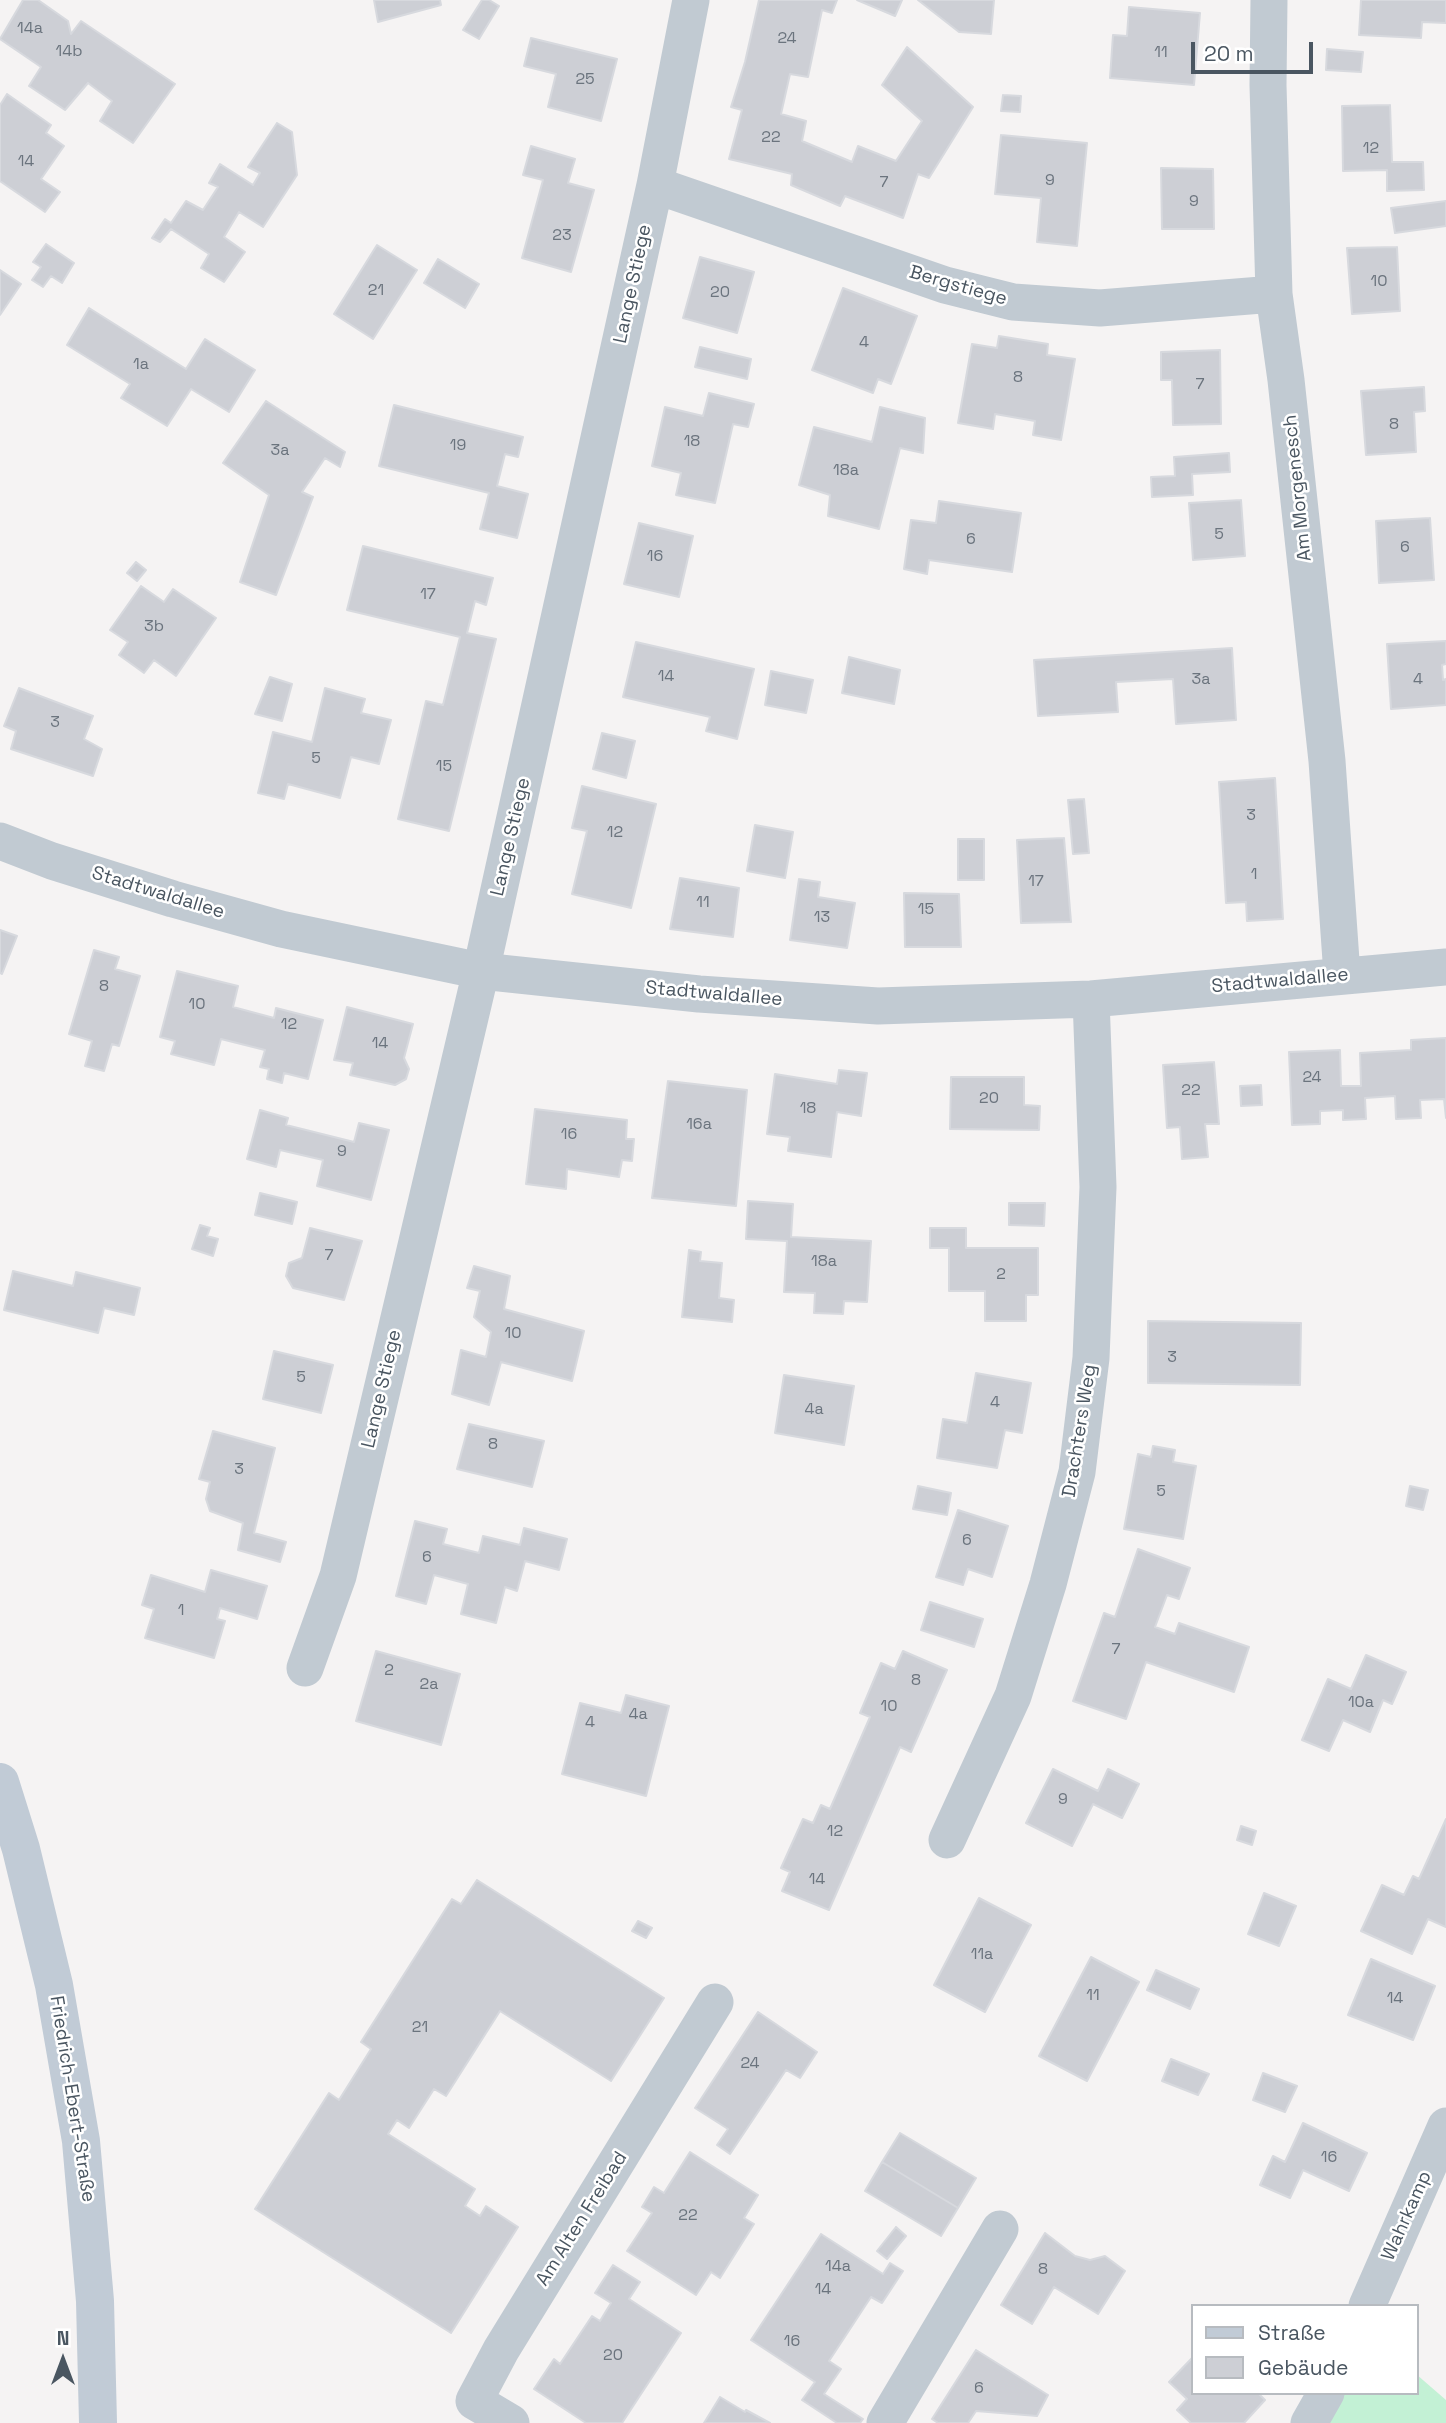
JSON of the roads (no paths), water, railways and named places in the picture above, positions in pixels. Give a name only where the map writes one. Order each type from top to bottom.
[{"type":"street","name":"Lange Stiege","points":[[304,1668],[338,1576],[481,971],[655,185],[691,0]]},
{"type":"street","name":"Am Morgenesch","points":[[1269,0],[1268,85],[1274,294],[1286,380],[1327,761],[1342,975]]},
{"type":"street","name":"Bergstiege","points":[[655,185],[945,285],[1013,302],[1100,308],[1274,294]]},
{"type":"street","name":"Stadtwaldallee","points":[[0,841],[173,899],[281,929],[481,971],[699,995],[878,1006],[1091,999],[1446,967]]},
{"type":"street","name":"Drachters Weg","points":[[947,1840],[1013,1696],[1048,1584],[1077,1472],[1091,1358],[1097,1200],[1091,999]]},
{"type":"street","name":"Friedrich-Ebert-Straße","points":[[0,1782],[21,1849],[54,1984],[81,2141],[95,2301],[98,2423]]},
{"type":"street","name":"Am Alten Freibad","points":[[511,2423],[474,2401],[501,2350],[715,2002]]},
{"type":"street","name":"Wahrkamp","points":[[1368,2304],[1446,2126]]},
{"type":"street","points":[[885,2423],[1000,2229]]},
{"type":"street","points":[[1309,2423],[1325,2395]]}]
